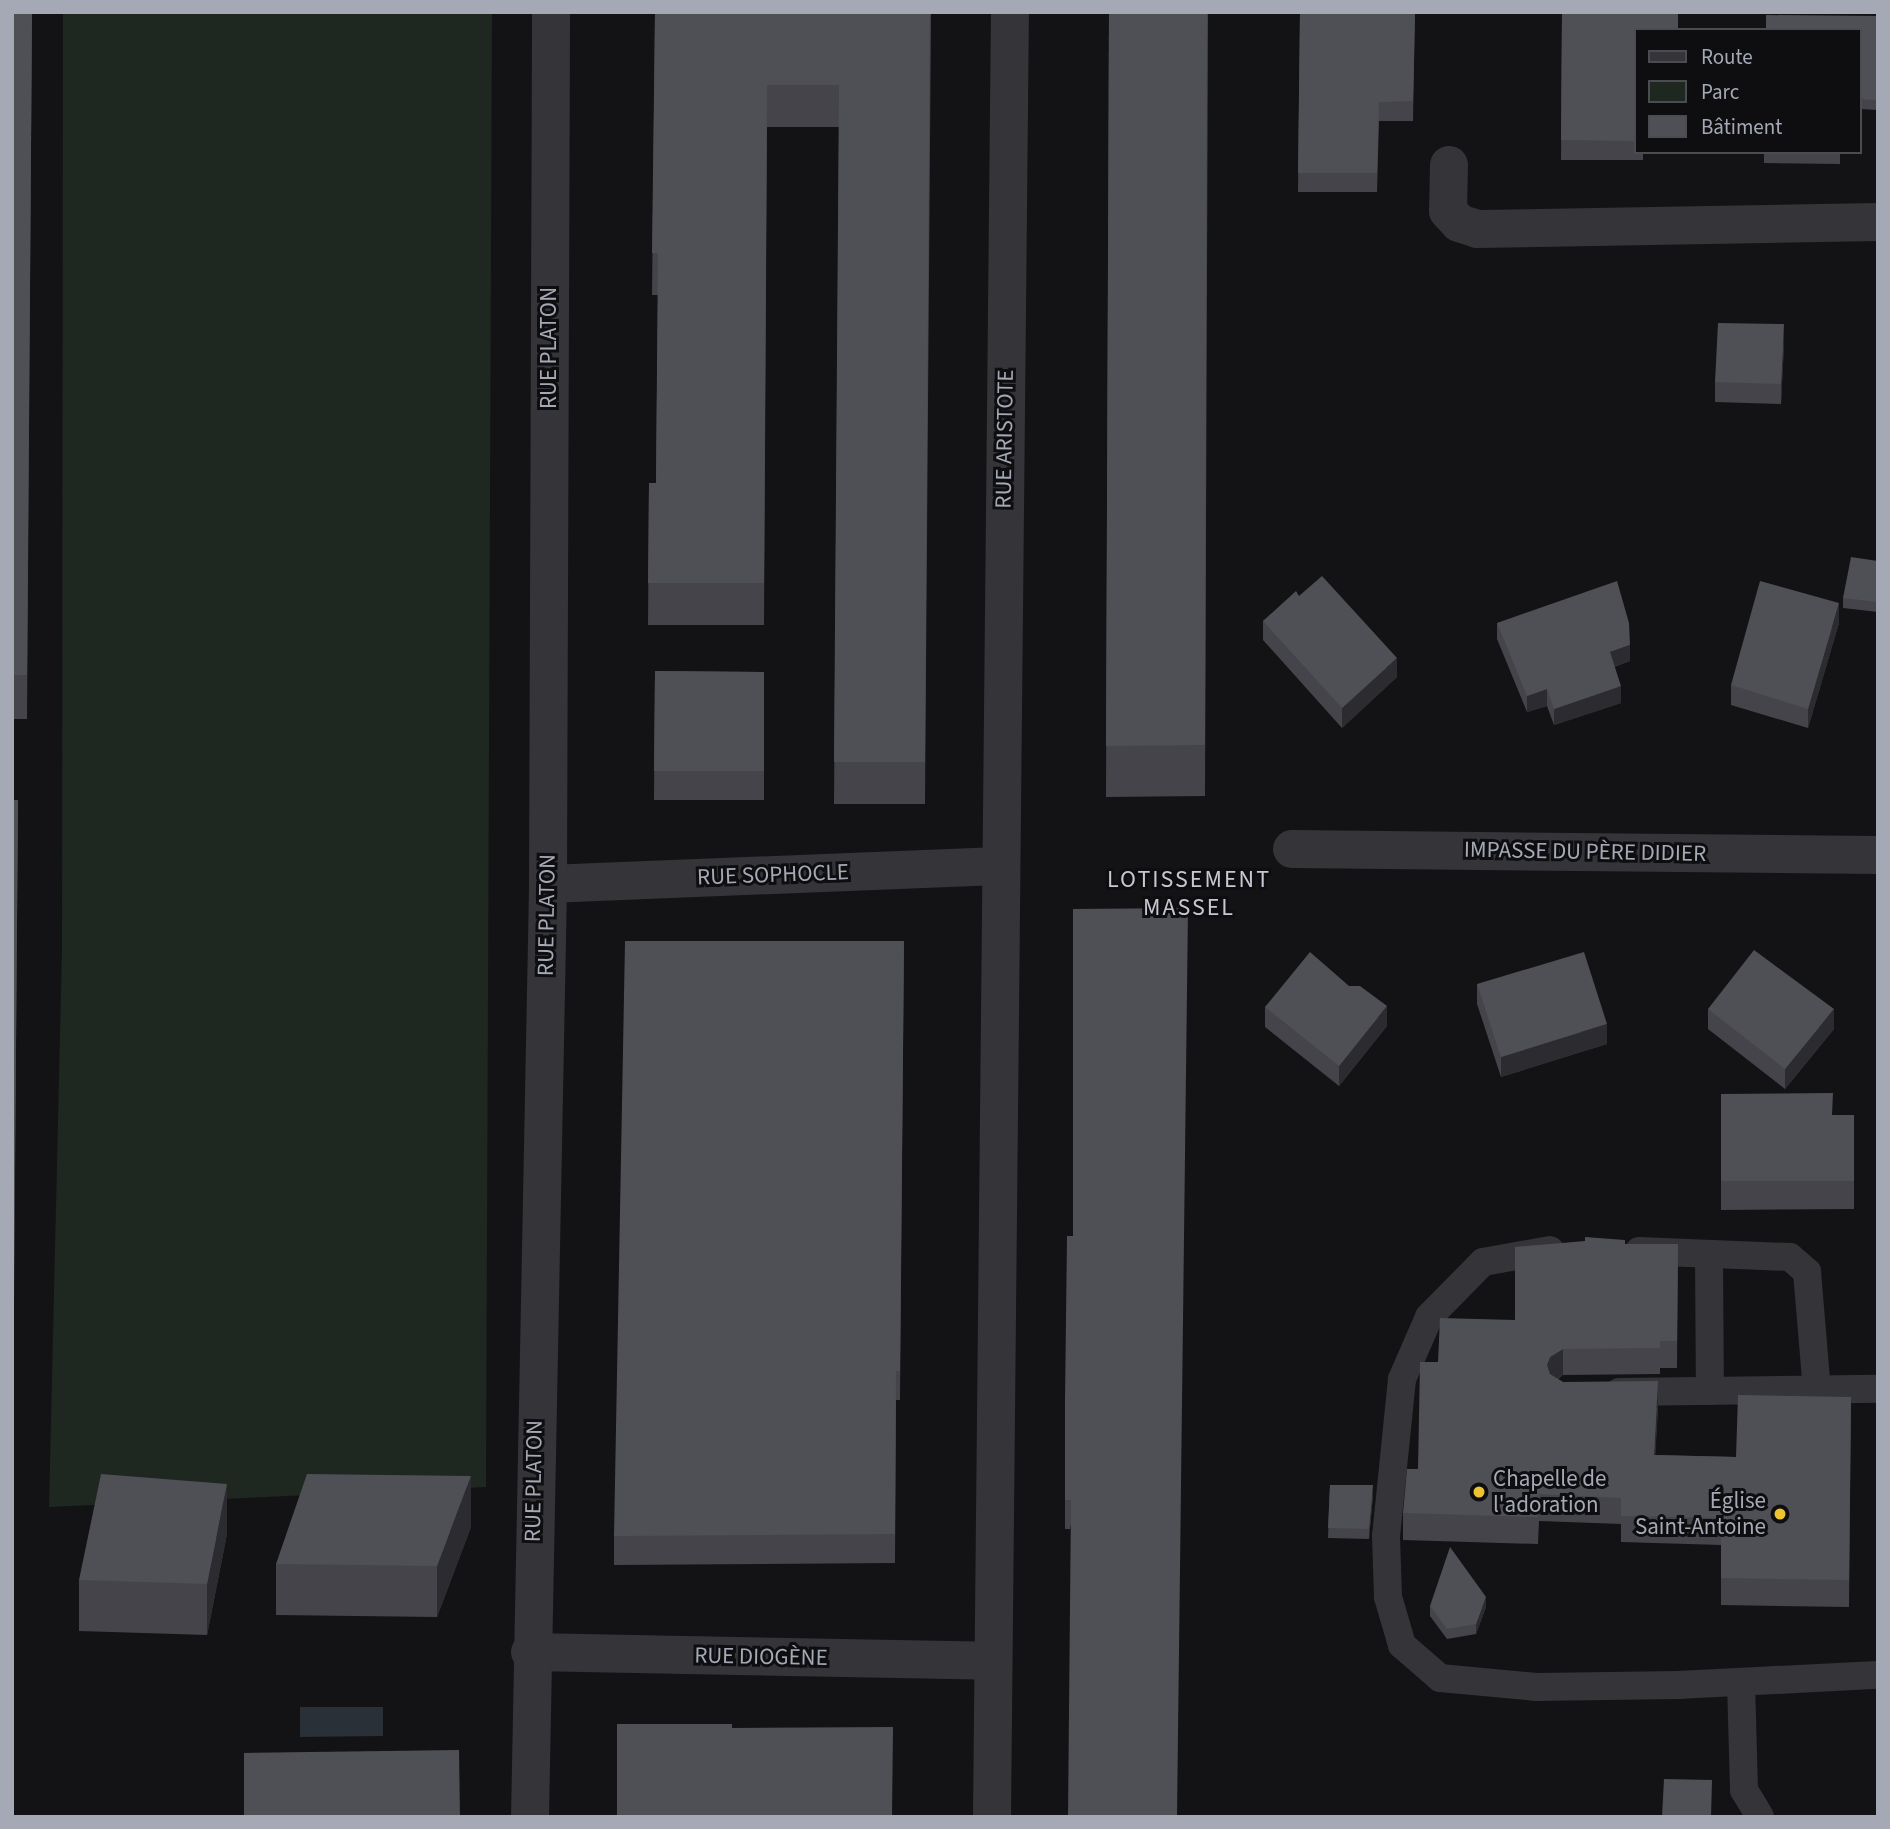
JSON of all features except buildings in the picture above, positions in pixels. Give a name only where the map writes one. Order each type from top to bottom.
[{"type":"street","name":"RUE PLATON","points":[[530,1817],[530,1652],[548,884],[551,12]]},
{"type":"street","name":"RUE ARISTOTE","points":[[992,1817],[991,1661],[1010,12]]},
{"type":"street","points":[[1449,165],[1448,211],[1459,223],[1478,229],[1878,222]]},
{"type":"street","name":"IMPASSE DU PÈRE DIDIER","points":[[1292,849],[1878,855]]},
{"type":"street","name":"RUE SOPHOCLE","points":[[548,884],[999,866]]},
{"type":"street","name":"RUE DIOGÈNE","points":[[530,1652],[991,1661]]},
{"type":"lane","points":[[1575,1246],[1483,1262],[1429,1317],[1402,1379],[1386,1536],[1388,1597],[1402,1645],[1440,1678],[1537,1686],[1741,1682],[1878,1675]]},
{"type":"lane","points":[[1615,1249],[1709,1256],[1790,1257],[1807,1272],[1817,1390]]},
{"type":"lane","points":[[1709,1256],[1710,1391]]},
{"type":"lane","points":[[1590,1392],[1878,1390]]},
{"type":"lane","points":[[1741,1682],[1744,1790],[1760,1817]]},
{"type":"green space","points":[[63,12],[492,12],[486,1487],[49,1507],[62,949]]},
{"type":"shaded area","points":[[300,1707],[383,1707],[383,1736],[300,1737]]},
{"type":"place","name":"Chapelle de l'adoration","points":[[1479,1492]]},
{"type":"place","name":"Église Saint-Antoine","points":[[1780,1514]]},
{"type":"district","name":"LOTISSEMENT MASSEL","points":[[1189,894]]}]
